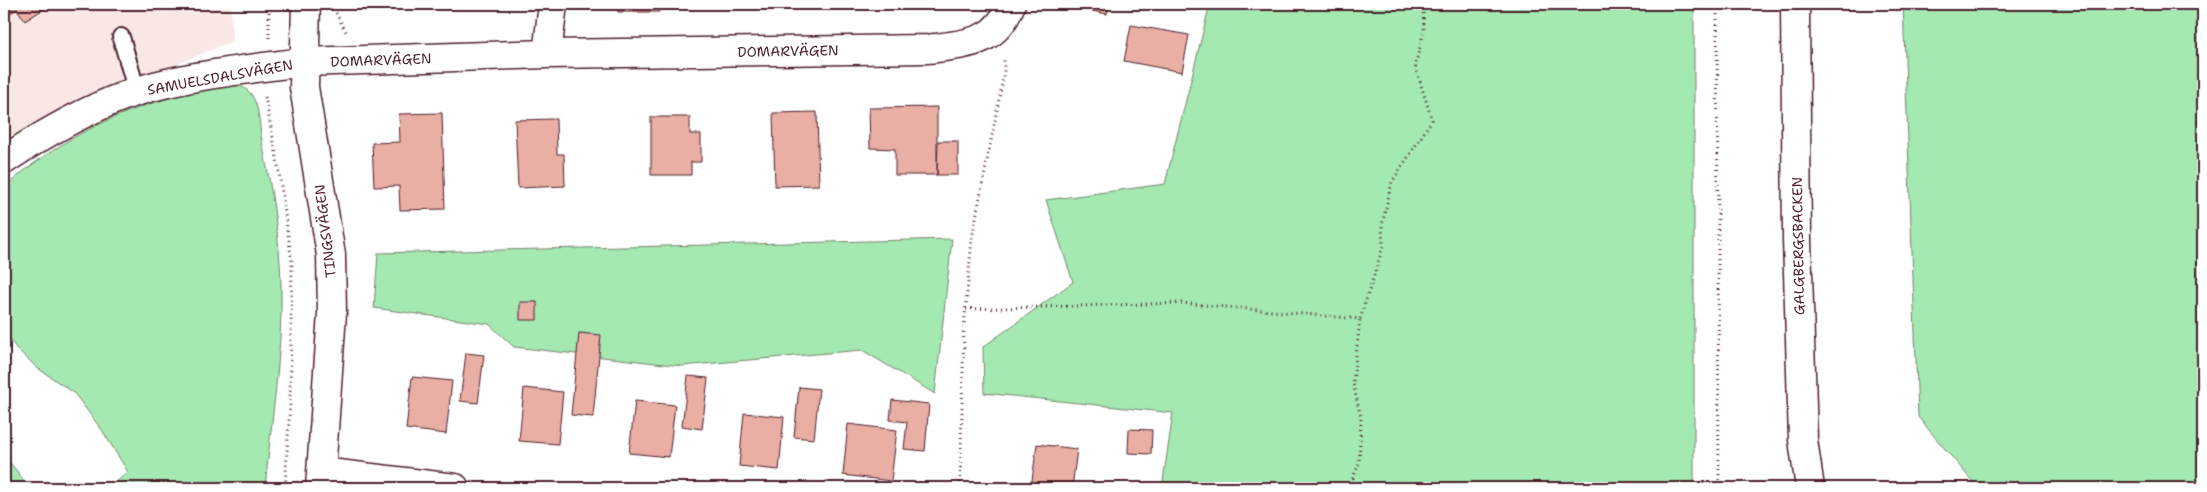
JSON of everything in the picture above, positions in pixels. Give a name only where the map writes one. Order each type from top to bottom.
[{"type":"street","name":"TINGSVÄGEN","points":[[306,4],[304,87],[331,255],[332,313],[321,480]]},
{"type":"street","points":[[547,54],[553,4]]},
{"type":"street","name":"GALGBERGSBACKEN","points":[[1795,4],[1797,268],[1803,440],[1810,488]]},
{"type":"street","name":"DOMARVÄGEN","points":[[304,62],[547,54],[928,49],[965,46],[993,31],[1007,11]]},
{"type":"street","name":"SAMUELSDALSVÄGEN","points":[[4,160],[35,139],[85,112],[137,92],[166,84],[304,62]]},
{"type":"street","points":[[321,480],[455,488]]},
{"type":"lane","points":[[121,37],[137,92]]},
{"type":"path","points":[[269,4],[268,67],[265,95],[277,158],[292,262],[290,403],[284,488]]},
{"type":"path","points":[[1349,488],[1359,463],[1361,418],[1353,383],[1360,319],[1383,248],[1382,225],[1392,182],[1432,120],[1414,66],[1424,31],[1424,4]]},
{"type":"path","points":[[1717,4],[1720,488]]},
{"type":"path","points":[[960,488],[966,309],[972,238],[1004,74],[1007,11]]},
{"type":"path","points":[[966,309],[1182,303],[1360,319]]},
{"type":"shaded area","points":[[4,4],[231,4],[232,41],[4,138]]},
{"type":"green space","points":[[1210,4],[1694,4],[1694,488],[1162,488],[1173,413],[984,393],[983,347],[1073,282],[1046,200],[1165,184]]},
{"type":"green space","points":[[1903,4],[2203,4],[2203,488],[1978,488],[1918,417]]},
{"type":"green space","points":[[236,85],[250,93],[257,107],[279,248],[281,284],[280,335],[265,488],[109,488],[128,472],[102,430],[74,393],[36,367],[16,348],[4,331],[4,188],[55,149],[112,118],[173,97]]},
{"type":"green space","points":[[952,239],[935,394],[862,350],[682,366],[514,347],[489,324],[374,308],[378,253]]},
{"type":"green space","points":[[4,455],[30,488],[4,488]]},
{"type":"building","points":[[4,4],[47,4],[48,6],[25,21],[17,9],[4,17]]},
{"type":"building","points":[[617,4],[659,4],[659,12],[618,12]]},
{"type":"building","points":[[1073,4],[1109,4],[1107,14],[1072,7]]},
{"type":"building","points":[[1131,25],[1189,35],[1182,72],[1124,61]]},
{"type":"building","points":[[937,107],[937,175],[895,175],[895,149],[870,148],[869,108]]},
{"type":"building","points":[[817,112],[819,185],[775,186],[773,113]]},
{"type":"building","points":[[442,113],[445,209],[400,210],[399,186],[374,187],[372,143],[400,142],[399,114]]},
{"type":"building","points":[[651,117],[690,117],[690,134],[701,134],[701,162],[691,162],[691,175],[651,175]]},
{"type":"building","points":[[556,119],[557,154],[564,154],[565,186],[518,188],[515,120]]},
{"type":"building","points":[[938,141],[958,141],[958,175],[937,175]]},
{"type":"building","points":[[520,302],[537,302],[537,320],[520,320]]},
{"type":"building","points":[[579,333],[601,335],[593,417],[571,415]]},
{"type":"building","points":[[466,353],[484,355],[478,403],[460,401]]},
{"type":"building","points":[[688,376],[708,378],[702,429],[682,426]]},
{"type":"building","points":[[412,377],[452,381],[446,434],[406,429]]},
{"type":"building","points":[[799,387],[819,389],[814,439],[794,437]]},
{"type":"building","points":[[524,388],[563,392],[558,444],[519,441]]},
{"type":"building","points":[[892,400],[929,404],[925,451],[904,449],[907,422],[890,420]]},
{"type":"building","points":[[635,401],[675,405],[669,457],[629,453]]},
{"type":"building","points":[[744,413],[784,417],[779,470],[739,466]]},
{"type":"building","points":[[848,424],[897,430],[891,481],[843,475]]},
{"type":"building","points":[[1129,429],[1152,430],[1151,454],[1128,453]]},
{"type":"building","points":[[1037,444],[1077,449],[1072,488],[1031,488]]}]
